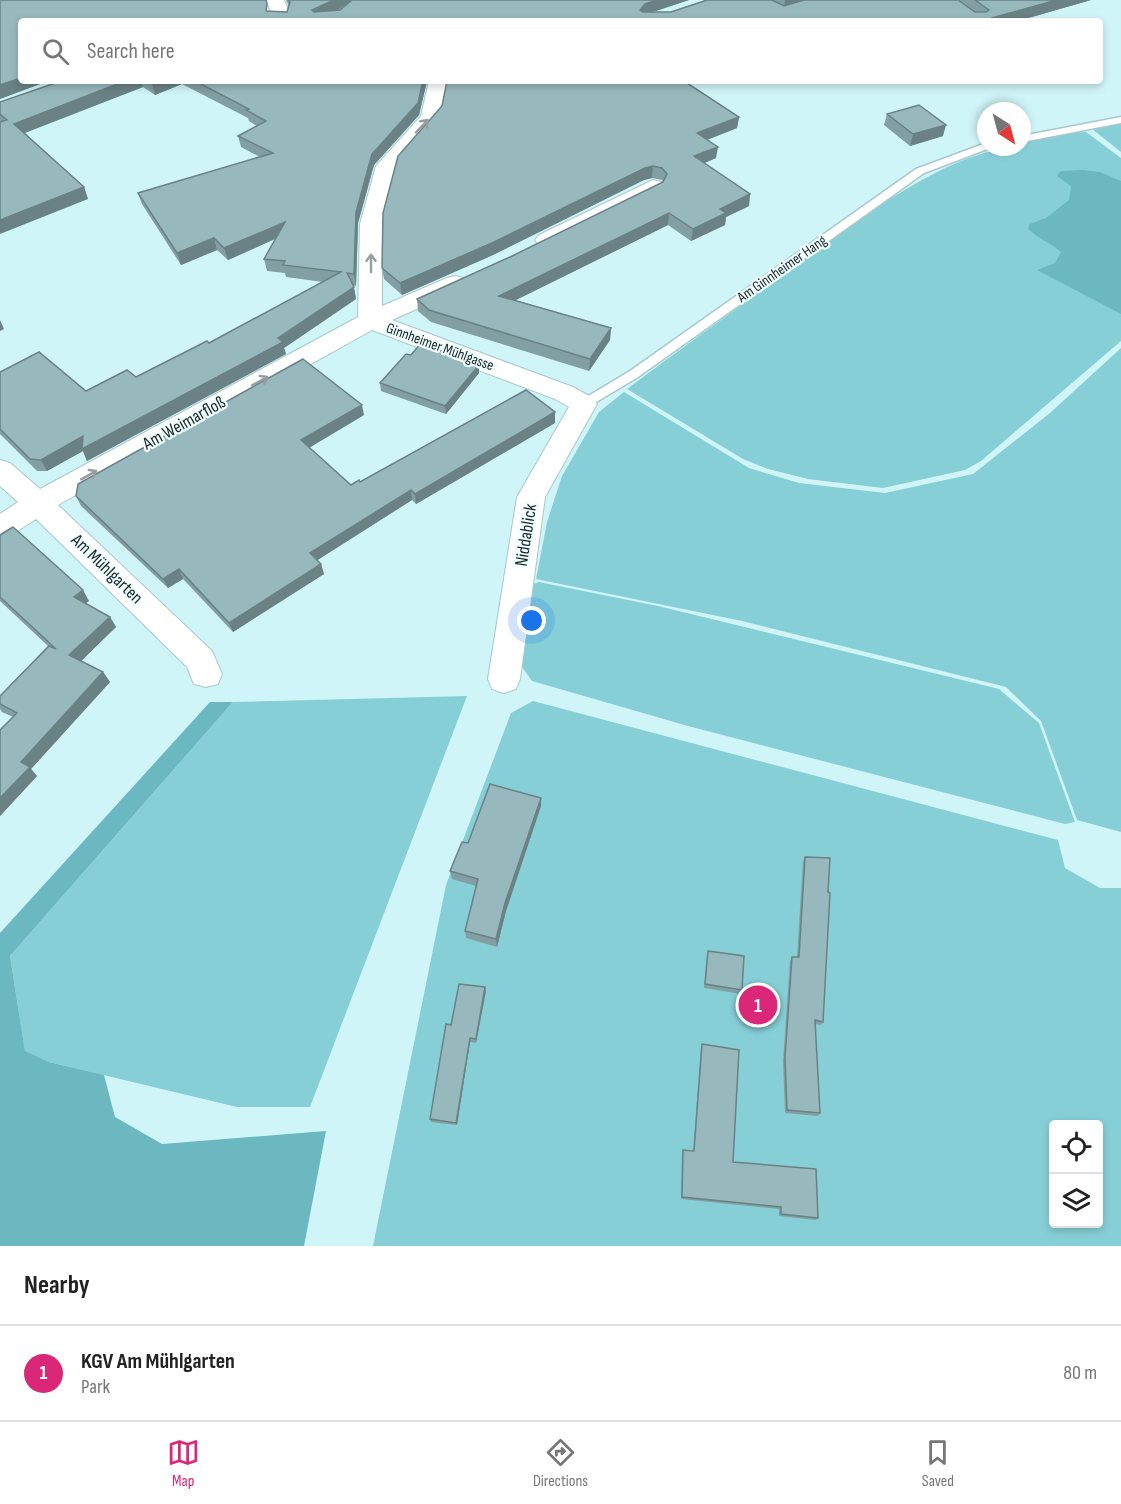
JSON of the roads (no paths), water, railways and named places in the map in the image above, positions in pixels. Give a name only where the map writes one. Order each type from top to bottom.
[{"type":"street","points":[[275,0],[281,14],[280,18]]},
{"type":"street","name":"Ginnheimer Mühlgasse","points":[[438,84],[431,117],[387,166],[371,224],[370,321],[564,393],[584,404]]},
{"type":"street","points":[[522,252],[653,187]]},
{"type":"street","name":"Am Weimarfloß","points":[[0,528],[38,503],[370,321],[472,276]]},
{"type":"street","name":"Niddablick","points":[[504,679],[531,497],[584,404]]},
{"type":"street","name":"Am Mühlgarten","points":[[0,470],[38,503],[201,660],[206,674]]},
{"type":"lane","points":[[1031,137],[1121,120]]},
{"type":"lane","name":"Am Ginnheimer Hang","points":[[584,404],[634,374],[920,171],[977,149]]},
{"type":"place","name":"KGV Am Mühlgarten","points":[[758,1005]]}]
